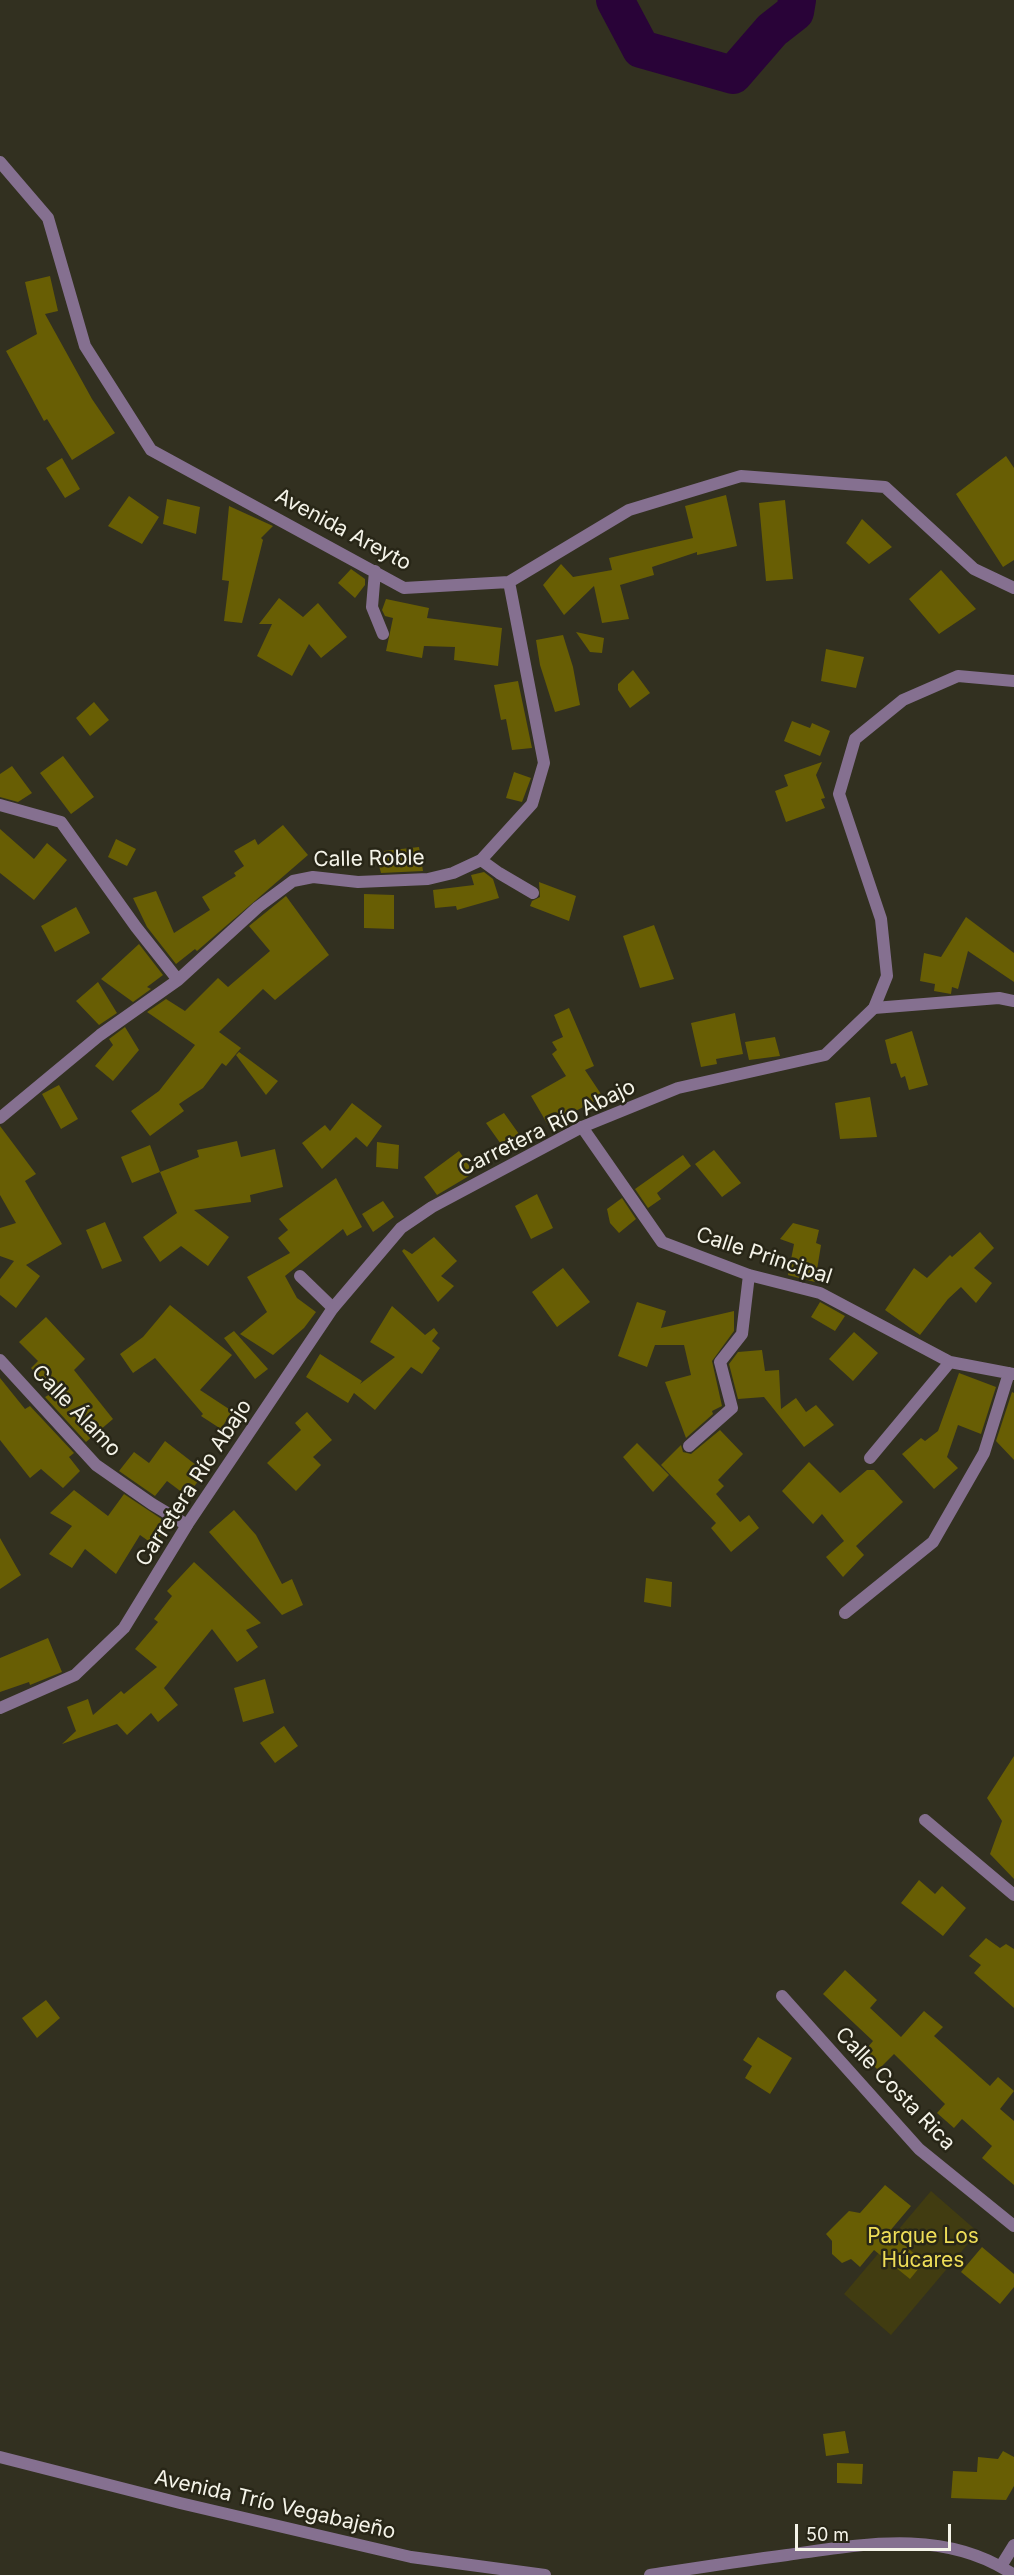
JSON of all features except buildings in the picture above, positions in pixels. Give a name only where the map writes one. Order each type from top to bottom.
[{"type":"street","name":"Avenida Areyto","points":[[0,162],[48,218],[85,346],[151,450],[404,588],[509,582],[629,510],[741,476],[885,487],[974,569],[1014,588]]},
{"type":"street","points":[[375,571],[372,607],[383,634]]},
{"type":"street","name":"Calle Roble","points":[[0,1118],[100,1035],[178,980],[258,907],[293,881],[313,877],[358,882],[428,879],[453,873],[481,860],[532,804],[544,763],[509,582]]},
{"type":"street","name":"Carretera Río Abajo","points":[[0,1708],[75,1675],[124,1628],[188,1525],[333,1308],[401,1228],[432,1207],[582,1127],[678,1088],[825,1055],[874,1008],[887,976],[881,919],[839,794],[855,739],[903,700],[958,676],[1014,681]]},
{"type":"street","points":[[0,805],[61,822],[136,927],[178,980]]},
{"type":"street","points":[[481,860],[498,873],[533,893]]},
{"type":"street","points":[[874,1008],[999,998],[1014,1001]]},
{"type":"street","name":"Calle Principal","points":[[582,1127],[662,1242],[749,1275],[820,1293],[950,1362],[1012,1374]]},
{"type":"street","points":[[689,1446],[732,1408],[720,1362],[742,1334],[749,1275]]},
{"type":"street","points":[[300,1276],[333,1308]]},
{"type":"street","name":"Calle Álamo","points":[[0,1360],[96,1465],[152,1504],[188,1525]]},
{"type":"street","points":[[870,1458],[950,1362]]},
{"type":"street","points":[[845,1613],[933,1542],[984,1453],[1012,1374]]},
{"type":"street","points":[[925,1820],[1014,1895]]},
{"type":"street","name":"Calle Costa Rica","points":[[782,1996],[919,2149],[1014,2226]]},
{"type":"street","name":"Avenida Trío Vegabajeño","points":[[0,2457],[180,2504],[411,2557],[545,2575]]},
{"type":"street","points":[[650,2575],[878,2542],[945,2546],[1000,2566],[1014,2575]]},
{"type":"street","points":[[1000,2566],[1014,2545]]},
{"type":"green space","name":"Parque Los Húcares","points":[[931,2191],[978,2232],[891,2335],[844,2294]]},
{"type":"waterway","points":[[615,0],[641,49],[733,75],[772,30],[795,12],[797,0]]}]
